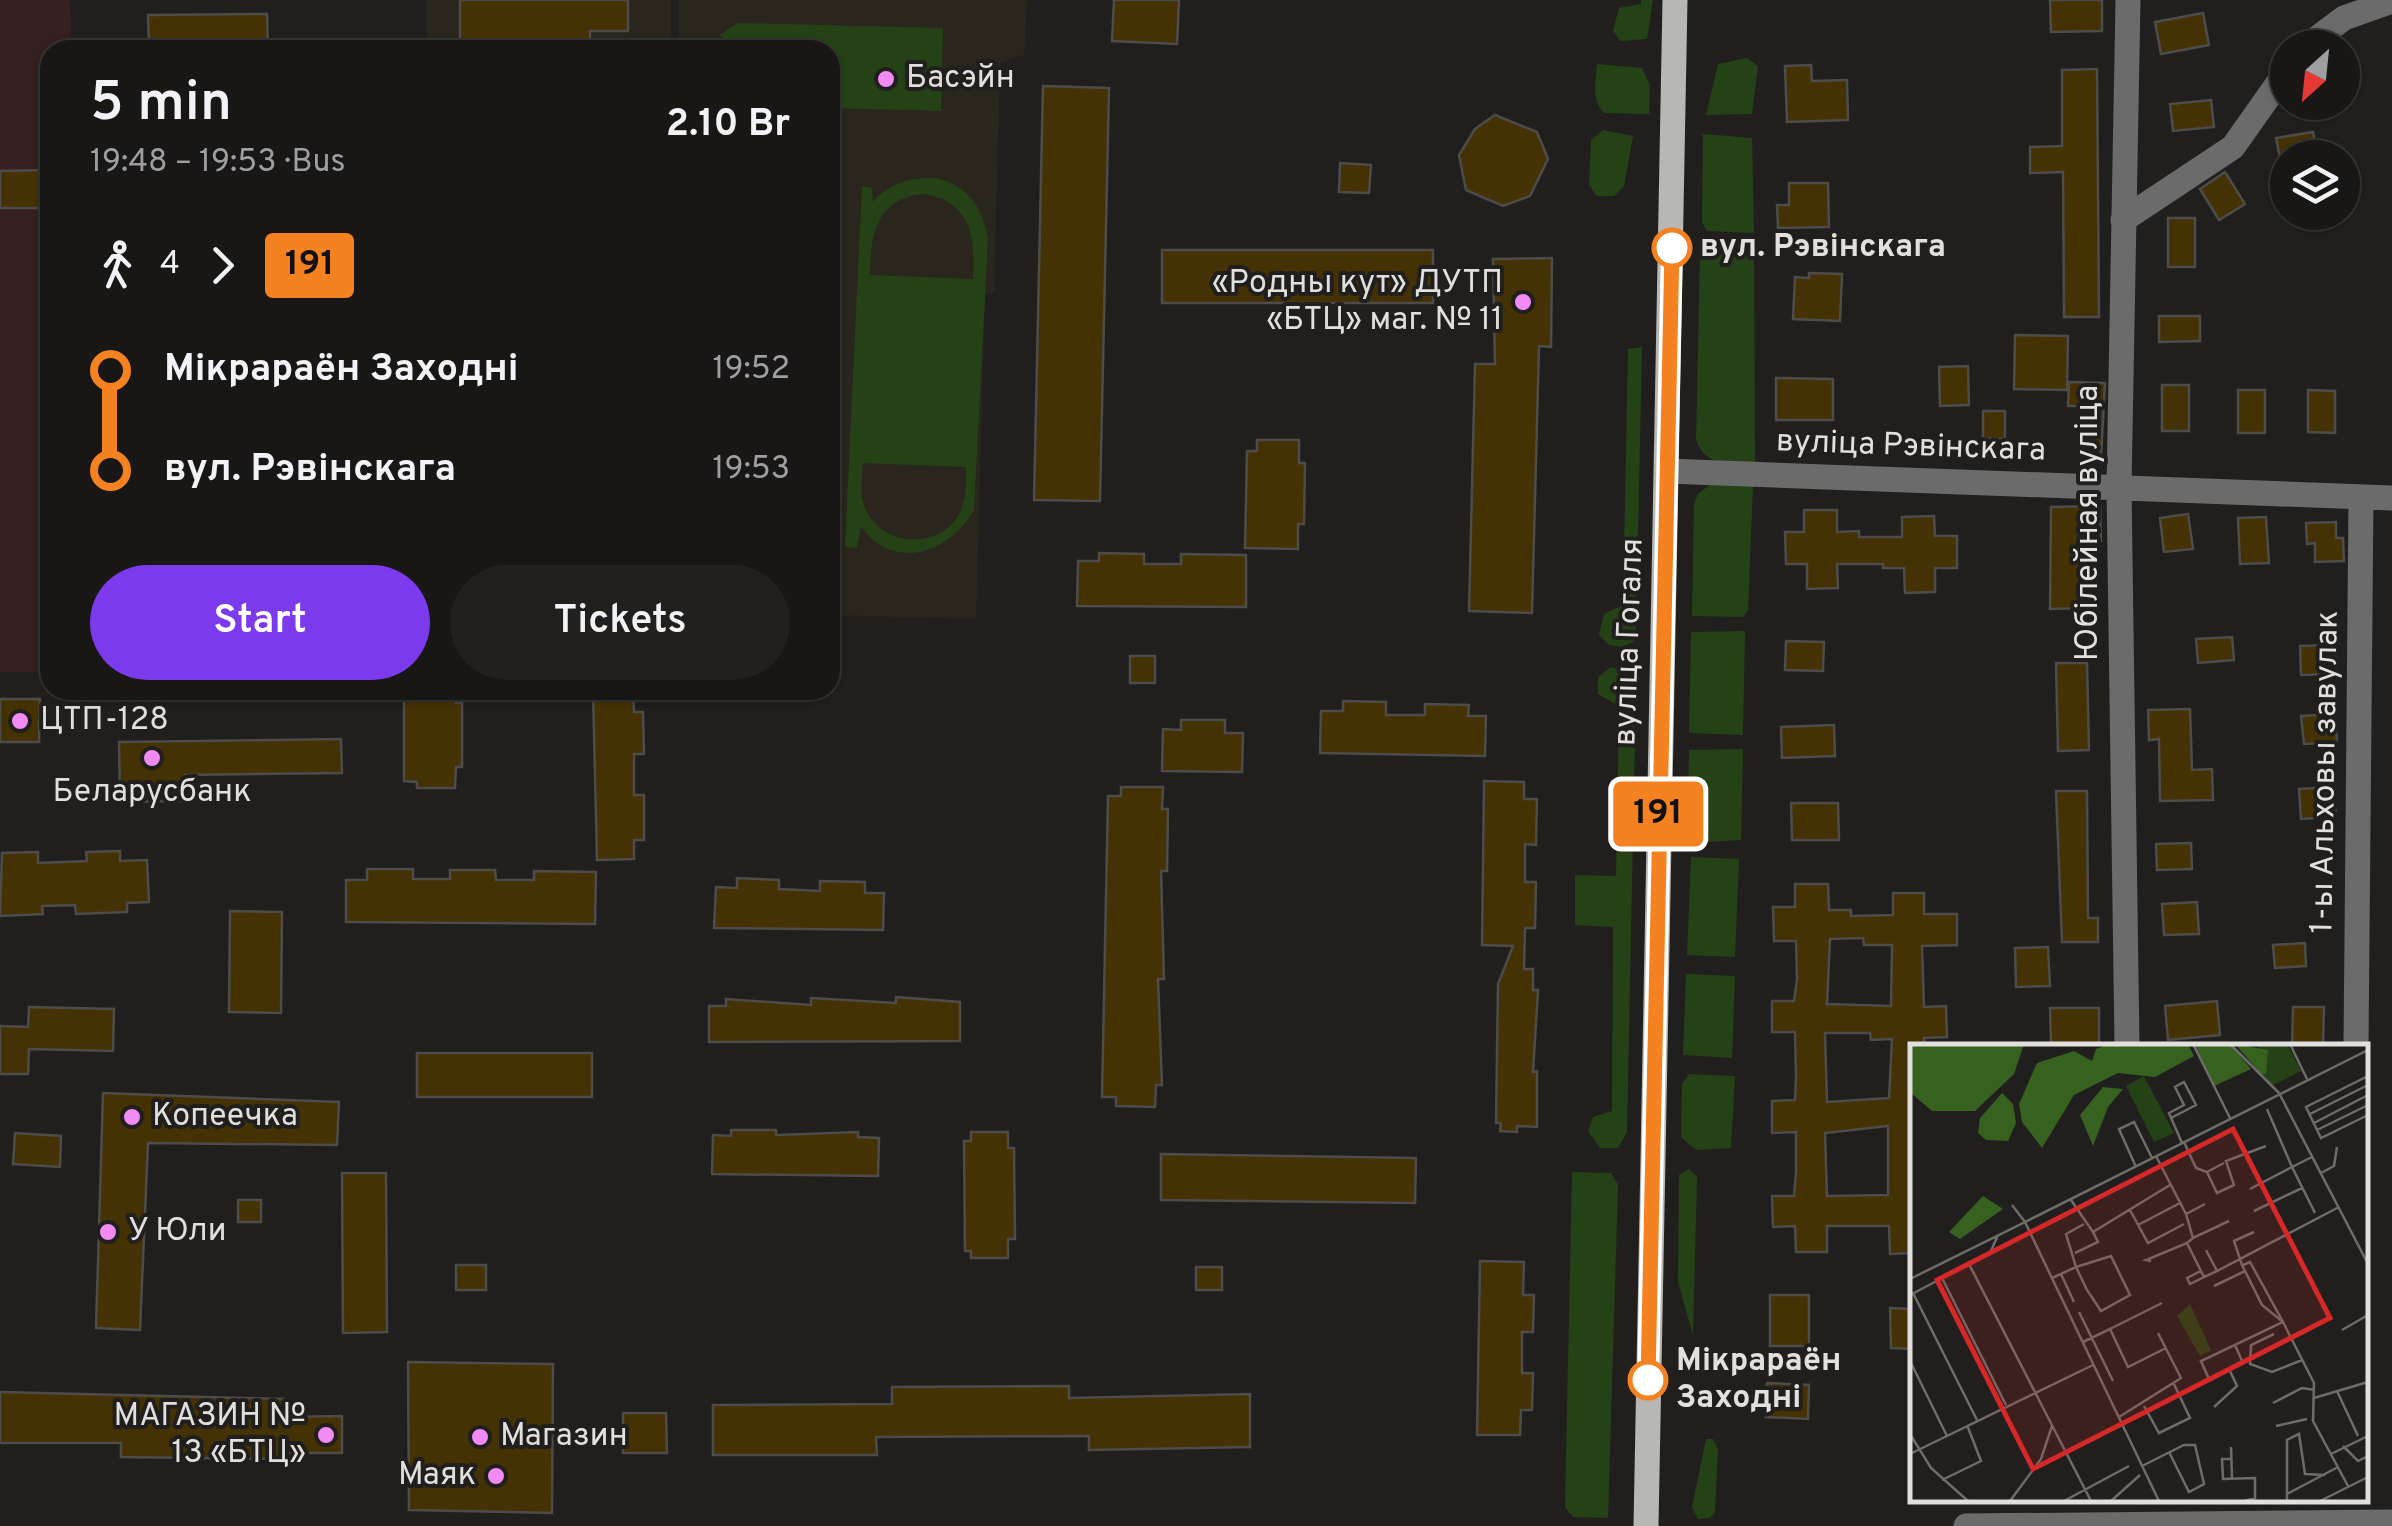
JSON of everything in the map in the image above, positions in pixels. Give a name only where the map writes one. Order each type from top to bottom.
[{"type":"main road","name":"вуліца Гогаля","points":[[1646,1526],[1676,0]]},
{"type":"street","name":"Юбілейная вуліца","points":[[2128,0],[2119,488],[2128,1044]]},
{"type":"street","points":[[2328,30],[2344,18],[2392,1]]},
{"type":"street","points":[[2123,220],[2233,147],[2270,95]]},
{"type":"street","name":"вуліца Рэвінскага","points":[[1667,471],[2392,498]]},
{"type":"street","name":"1-ы Альховы завулак","points":[[2356,1044],[2362,498]]},
{"type":"street","points":[[1966,1526],[2134,1510],[2352,1510],[2392,1522]]},
{"type":"shaded area","points":[[0,0],[70,0],[71,40],[40,40],[40,672],[0,672]]},
{"type":"shaded area","points":[[426,0],[671,0],[671,40],[426,40]]},
{"type":"shaded area","points":[[679,0],[1027,0],[1024,55],[1000,63],[994,293],[985,295],[976,619],[840,615],[840,40],[679,40]]},
{"type":"green space","points":[[1641,0],[1653,0],[1647,39],[1620,41],[1613,30],[1619,8],[1641,4]]},
{"type":"green space","name":"Басэйн","points":[[738,23],[943,28],[941,111],[840,108],[840,40],[723,40],[720,35]]},
{"type":"green space","points":[[1747,58],[1758,66],[1752,114],[1706,115],[1718,64]]},
{"type":"green space","points":[[1597,64],[1642,68],[1650,85],[1649,114],[1604,113],[1596,97]]},
{"type":"green space","points":[[1603,130],[1633,136],[1624,186],[1614,196],[1597,196],[1589,185],[1591,140]]},
{"type":"green space","points":[[1703,134],[1752,138],[1754,233],[1707,231],[1702,222]]},
{"type":"green space","points":[[927,178],[947,182],[965,192],[982,216],[988,238],[974,510],[951,537],[921,552],[890,550],[861,527],[857,548],[845,547],[862,186],[872,188],[873,202],[893,186]],"holes":[[[926,194],[953,206],[968,224],[973,279],[870,275],[875,231],[887,209],[910,196]],[[863,463],[966,467],[960,513],[945,530],[932,536],[904,539],[891,534],[869,516],[863,502]]]},
{"type":"green space","points":[[1718,244],[1754,246],[1755,465],[1712,459],[1696,440],[1700,253]]},
{"type":"green space","points":[[1642,347],[1636,630],[1633,642],[1623,647],[1609,645],[1599,635],[1604,614],[1623,605],[1628,349]]},
{"type":"green space","points":[[1712,483],[1753,486],[1748,610],[1743,617],[1692,616],[1694,504],[1698,494]]},
{"type":"green space","points":[[1745,631],[1743,735],[1689,733],[1691,632]]},
{"type":"green space","points":[[1611,667],[1626,671],[1636,686],[1627,1132],[1618,1148],[1600,1148],[1588,1131],[1593,1117],[1612,1111],[1613,927],[1575,925],[1575,875],[1616,876],[1619,706],[1598,694],[1598,677]]},
{"type":"green space","points":[[1743,749],[1741,840],[1687,843],[1689,750]]},
{"type":"green space","points":[[1691,857],[1739,859],[1735,957],[1687,955]]},
{"type":"green space","points":[[1686,974],[1735,976],[1732,1058],[1683,1055]]},
{"type":"green space","points":[[1689,1074],[1735,1076],[1731,1148],[1696,1150],[1681,1137],[1682,1084]]},
{"type":"green space","points":[[1689,1169],[1697,1177],[1693,1335],[1678,1282],[1679,1175]]},
{"type":"green space","points":[[1572,1172],[1611,1173],[1618,1185],[1608,1518],[1573,1517],[1565,1507]]},
{"type":"green space","points":[[1706,1439],[1713,1439],[1718,1449],[1715,1512],[1710,1518],[1698,1519],[1692,1507]]},
{"type":"building","points":[[460,0],[628,0],[628,31],[590,31],[590,40],[460,40]]},
{"type":"building","points":[[1114,0],[1179,0],[1177,44],[1112,41]]},
{"type":"building","points":[[2050,0],[2102,0],[2102,31],[2051,32]]},
{"type":"building","points":[[2203,13],[2209,45],[2161,54],[2155,22]]},
{"type":"building","points":[[267,14],[268,40],[149,40],[148,15]]},
{"type":"building","points":[[1811,65],[1812,81],[1847,80],[1848,120],[1787,122],[1785,66]]},
{"type":"building","points":[[2097,69],[2099,317],[2064,317],[2063,172],[2030,173],[2030,147],[2062,146],[2062,70]]},
{"type":"building","points":[[1043,86],[1109,88],[1100,501],[1034,500]]},
{"type":"building","points":[[2211,100],[2214,127],[2173,131],[2170,104]]},
{"type":"building","points":[[1495,115],[1537,132],[1548,159],[1530,196],[1503,206],[1466,190],[1459,155],[1475,129]]},
{"type":"building","points":[[2313,132],[2315,140],[2276,140]]},
{"type":"building","points":[[1340,163],[1371,165],[1369,193],[1339,192]]},
{"type":"building","points":[[40,170],[40,208],[0,208],[0,171]]},
{"type":"building","points":[[2225,172],[2245,204],[2219,220],[2200,189]]},
{"type":"building","points":[[1789,183],[1828,183],[1829,227],[1778,228],[1777,205],[1789,205]]},
{"type":"building","points":[[2168,218],[2195,218],[2195,267],[2168,267]]},
{"type":"building","points":[[1162,250],[1433,250],[1433,303],[1162,303]]},
{"type":"building","points":[[1552,258],[1551,347],[1539,346],[1532,613],[1469,611],[1475,364],[1495,364],[1493,259]]},
{"type":"building","points":[[1809,273],[1842,274],[1840,321],[1793,319],[1795,277],[1809,278]]},
{"type":"building","points":[[2159,316],[2200,316],[2200,341],[2159,342]]},
{"type":"building","points":[[2015,335],[2068,336],[2067,390],[2014,389]]},
{"type":"building","points":[[1968,366],[1969,405],[1940,406],[1939,367]]},
{"type":"building","points":[[1776,378],[1833,379],[1833,420],[1776,420]]},
{"type":"building","points":[[2069,382],[2105,383],[2101,457],[2080,456],[2082,406],[2068,406]]},
{"type":"building","points":[[2162,385],[2189,385],[2189,431],[2162,431]]},
{"type":"building","points":[[2238,390],[2265,390],[2265,433],[2238,433]]},
{"type":"building","points":[[2308,390],[2335,391],[2335,433],[2308,432]]},
{"type":"building","points":[[1983,411],[2005,411],[2005,439],[1983,438]]},
{"type":"building","points":[[1257,440],[1299,440],[1299,463],[1305,463],[1304,524],[1298,524],[1298,549],[1245,548],[1247,451],[1257,451]]},
{"type":"building","points":[[2100,506],[2101,541],[2086,541],[2089,608],[2050,609],[2051,507]]},
{"type":"building","points":[[1804,510],[1837,510],[1837,532],[1859,531],[1859,537],[1902,537],[1902,517],[1934,516],[1935,536],[1957,536],[1957,568],[1935,568],[1935,592],[1905,593],[1904,568],[1883,568],[1883,564],[1837,564],[1838,588],[1807,589],[1807,564],[1786,564],[1785,532],[1804,532]]},
{"type":"building","points":[[2188,514],[2193,549],[2164,552],[2160,518]]},
{"type":"building","points":[[2266,517],[2269,563],[2240,564],[2238,518]]},
{"type":"building","points":[[2336,522],[2336,538],[2343,538],[2344,561],[2315,562],[2315,543],[2307,544],[2306,523]]},
{"type":"building","points":[[1099,553],[1144,554],[1144,564],[1181,564],[1181,554],[1246,555],[1246,607],[1077,606],[1078,561],[1099,561]]},
{"type":"building","points":[[2232,637],[2234,660],[2198,663],[2196,639]]},
{"type":"building","points":[[1786,641],[1824,642],[1823,671],[1785,670]]},
{"type":"building","points":[[2335,645],[2336,674],[2301,675],[2300,646]]},
{"type":"building","points":[[1130,656],[1155,656],[1155,683],[1130,683]]},
{"type":"building","points":[[2056,663],[2087,663],[2089,750],[2058,751]]},
{"type":"building","name":"ЦТП-128","points":[[0,699],[40,699],[39,742],[0,742]]},
{"type":"building","points":[[404,700],[462,703],[462,767],[456,767],[455,788],[417,788],[417,782],[404,781]]},
{"type":"building","points":[[593,700],[633,700],[634,712],[643,712],[644,754],[634,754],[634,795],[644,795],[644,840],[634,840],[634,859],[597,860]]},
{"type":"building","points":[[1343,701],[1386,702],[1386,715],[1425,715],[1425,704],[1469,705],[1468,716],[1486,716],[1485,756],[1320,753],[1321,711],[1343,711]]},
{"type":"building","points":[[2190,709],[2192,770],[2212,769],[2213,800],[2160,801],[2159,739],[2149,740],[2148,710]]},
{"type":"building","points":[[2335,714],[2337,742],[2304,744],[2301,716]]},
{"type":"building","points":[[1181,720],[1225,720],[1225,733],[1243,733],[1242,772],[1162,771],[1163,729],[1181,730]]},
{"type":"building","points":[[1834,725],[1835,756],[1782,758],[1781,727]]},
{"type":"building","points":[[341,739],[342,773],[185,775],[185,801],[120,802],[119,742]]},
{"type":"building","points":[[1484,781],[1524,782],[1524,799],[1537,799],[1536,845],[1525,844],[1525,882],[1536,882],[1535,928],[1525,928],[1524,969],[1533,969],[1533,990],[1538,990],[1533,1072],[1537,1071],[1537,1127],[1517,1126],[1517,1132],[1500,1131],[1501,1123],[1496,1123],[1498,984],[1513,946],[1482,945]]},
{"type":"building","points":[[1121,787],[1163,787],[1162,809],[1168,809],[1167,871],[1161,871],[1164,979],[1158,979],[1162,1085],[1156,1085],[1155,1107],[1116,1106],[1116,1097],[1102,1097],[1108,796],[1121,796]]},
{"type":"building","points":[[2334,787],[2336,817],[2301,819],[2299,789]]},
{"type":"building","points":[[2056,791],[2087,791],[2088,918],[2098,918],[2098,942],[2062,942]]},
{"type":"building","points":[[1791,803],[1838,803],[1839,840],[1792,840]]},
{"type":"building","points":[[2191,843],[2192,869],[2157,870],[2156,844]]},
{"type":"building","points":[[120,851],[120,861],[147,860],[149,902],[127,903],[127,912],[76,914],[75,905],[42,906],[43,914],[0,916],[2,853],[38,852],[38,863],[87,861],[86,852]]},
{"type":"building","points":[[367,869],[413,869],[413,879],[450,879],[450,870],[495,870],[496,880],[534,880],[534,871],[596,872],[595,924],[346,922],[346,880],[367,880]]},
{"type":"building","points":[[737,878],[779,880],[779,889],[820,891],[820,881],[865,882],[865,893],[884,893],[883,930],[714,928],[716,887],[737,888]]},
{"type":"building","points":[[1795,884],[1828,884],[1829,910],[1851,910],[1851,916],[1893,915],[1893,893],[1924,893],[1924,914],[1957,914],[1957,945],[1922,946],[1924,1007],[1946,1006],[1947,1037],[1924,1038],[1925,1044],[1910,1044],[1910,1253],[1890,1254],[1889,1226],[1827,1226],[1827,1252],[1796,1252],[1795,1226],[1773,1227],[1772,1196],[1794,1196],[1796,1132],[1772,1133],[1772,1101],[1795,1100],[1796,1078],[1795,1032],[1772,1032],[1772,1001],[1794,1001],[1797,979],[1796,941],[1774,941],[1773,907],[1795,907]],"holes":[[[1863,938],[1864,945],[1892,945],[1891,1006],[1827,1004],[1830,939]],[[1825,1033],[1870,1033],[1871,1040],[1892,1039],[1889,1098],[1827,1102]],[[1888,1126],[1888,1195],[1827,1196],[1825,1133]]]},
{"type":"building","points":[[2197,902],[2199,934],[2164,935],[2162,904]]},
{"type":"building","points":[[230,911],[282,912],[281,1013],[229,1012]]},
{"type":"building","points":[[2305,943],[2306,966],[2275,968],[2273,945]]},
{"type":"building","points":[[2048,947],[2050,986],[2016,987],[2015,948]]},
{"type":"building","points":[[896,997],[960,1002],[960,1041],[709,1042],[709,1006],[726,1006],[726,999],[811,1005],[811,998],[896,1003]]},
{"type":"building","points":[[2217,1001],[2220,1035],[2168,1040],[2165,1006]]},
{"type":"building","points":[[29,1007],[114,1009],[113,1051],[29,1049],[28,1074],[0,1074],[0,1026],[28,1027]]},
{"type":"building","points":[[2293,1007],[2324,1007],[2323,1044],[2292,1044]]},
{"type":"building","points":[[2050,1008],[2099,1008],[2099,1044],[2051,1044]]},
{"type":"building","points":[[417,1053],[592,1053],[592,1097],[417,1097]]},
{"type":"building","points":[[103,1093],[339,1102],[337,1145],[148,1143],[140,1330],[96,1328]]},
{"type":"building","points":[[731,1130],[776,1130],[776,1135],[858,1132],[858,1137],[879,1138],[878,1176],[712,1174],[713,1135],[731,1136]]},
{"type":"building","points":[[971,1132],[1008,1132],[1008,1148],[1014,1148],[1015,1239],[1008,1239],[1008,1258],[971,1258],[971,1251],[965,1251],[964,1141],[971,1141]]},
{"type":"building","points":[[15,1133],[61,1136],[60,1167],[13,1164]]},
{"type":"building","points":[[1161,1154],[1416,1158],[1415,1203],[1161,1200]]},
{"type":"building","points":[[342,1173],[386,1173],[387,1332],[343,1333]]},
{"type":"building","points":[[238,1200],[261,1200],[261,1222],[238,1222]]},
{"type":"building","points":[[1480,1261],[1524,1262],[1523,1295],[1534,1295],[1533,1332],[1522,1332],[1522,1373],[1533,1373],[1532,1410],[1521,1410],[1520,1435],[1477,1435]]},
{"type":"building","points":[[456,1265],[486,1265],[486,1290],[456,1290]]},
{"type":"building","points":[[1196,1267],[1222,1267],[1222,1290],[1196,1290]]},
{"type":"building","points":[[1770,1295],[1809,1295],[1809,1346],[1770,1346]]},
{"type":"building","points":[[1890,1308],[1910,1309],[1910,1349],[1891,1348]]},
{"type":"building","name":"Магазин","points":[[408,1362],[553,1364],[552,1513],[409,1510]]},
{"type":"building","points":[[1767,1383],[1809,1385],[1808,1419],[1766,1417]]},
{"type":"building","points":[[1069,1386],[1069,1398],[1250,1394],[1250,1447],[1089,1450],[1089,1436],[876,1437],[877,1455],[713,1455],[713,1405],[892,1404],[892,1387]]},
{"type":"building","points":[[0,1392],[285,1399],[285,1417],[342,1416],[342,1453],[285,1453],[285,1459],[121,1457],[121,1443],[0,1443]]},
{"type":"building","points":[[623,1413],[666,1413],[667,1453],[623,1453]]},
{"type":"bus line","name":"191","points":[[1648,1380],[1672,248]]},
{"type":"place","name":"Басэйн","points":[[886,79]]},
{"type":"place","name":"вул. Рэвінскага","points":[[1672,248]]},
{"type":"place","name":"«Родны кут» ДУТП «БТЦ» маг. № 11","points":[[1523,302]]},
{"type":"place","name":"ЦТП-128","points":[[20,721]]},
{"type":"place","name":"Беларусбанк","points":[[152,758]]},
{"type":"place","name":"Копеечка","points":[[132,1117]]},
{"type":"place","name":"У Юли","points":[[108,1232]]},
{"type":"place","name":"Мікрараён Заходні","points":[[1648,1380]]},
{"type":"place","name":"МАГАЗИН № 13 «БТЦ»","points":[[326,1435]]},
{"type":"place","name":"Магазин","points":[[480,1437]]},
{"type":"place","name":"Маяк","points":[[496,1476]]}]
